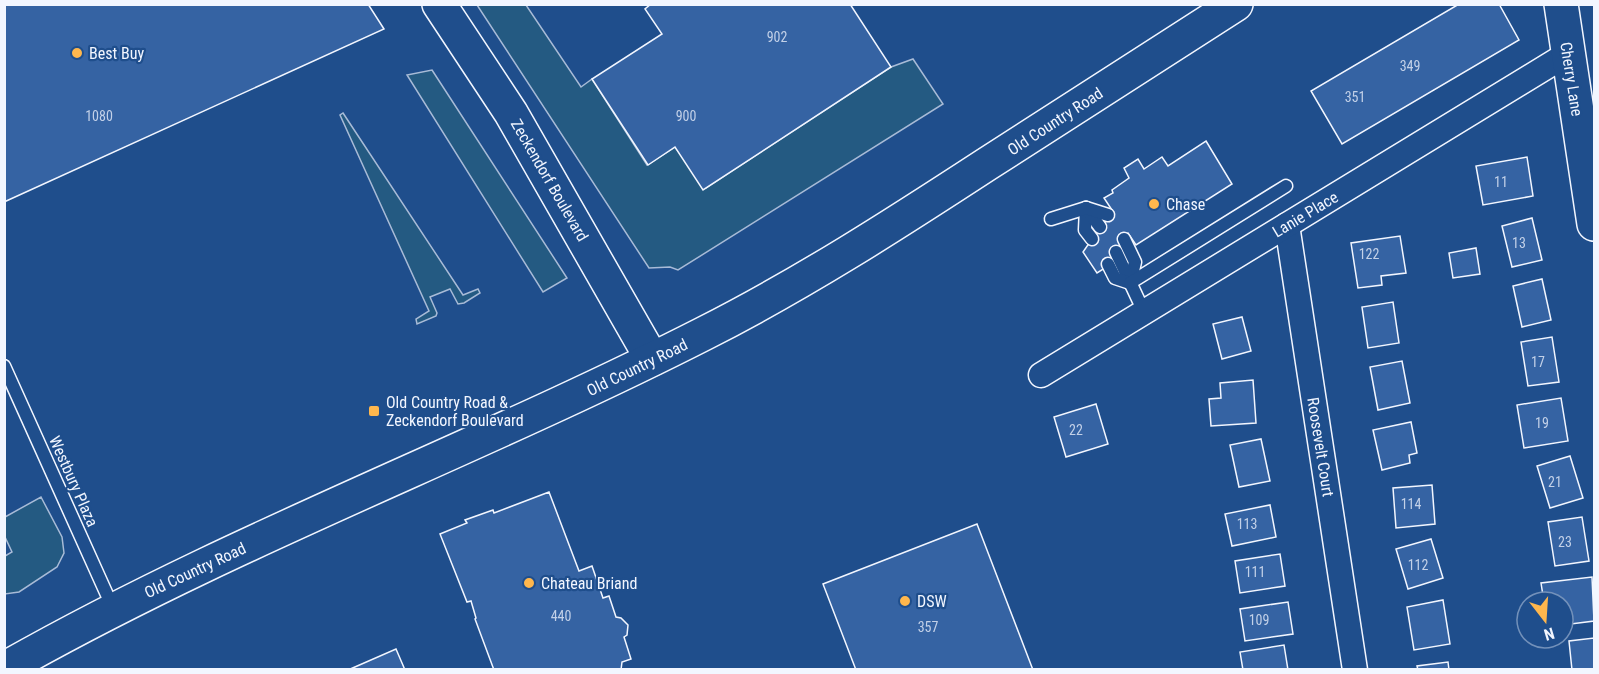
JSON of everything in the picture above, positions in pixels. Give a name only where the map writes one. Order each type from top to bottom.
[{"type":"main road","name":"Zeckendorf Boulevard","points":[[439,4],[511,113],[652,359]]},
{"type":"main road","name":"Old Country Road","points":[[4,669],[187,573],[604,383],[767,301],[860,245],[1236,4]]},
{"type":"main road","name":"Cherry Lane","points":[[1561,4],[1589,148],[1594,224]]},
{"type":"street","name":"Lanie Place","points":[[1041,375],[1569,53]]},
{"type":"street","name":"Roosevelt Court","points":[[1287,225],[1355,669]]},
{"type":"lane","points":[[1130,283],[1287,186]]},
{"type":"lane","points":[[1086,208],[1100,227]]},
{"type":"lane","points":[[1086,208],[1085,230],[1092,239]]},
{"type":"lane","points":[[1051,219],[1086,208],[1108,215]]},
{"type":"lane","points":[[1124,239],[1135,262],[1130,283]]},
{"type":"lane","points":[[1116,252],[1144,312]]},
{"type":"lane","points":[[1108,264],[1115,278],[1130,283]]},
{"type":"lane","name":"Westbury Plaza","points":[[4,366],[113,610]]},
{"type":"shaded area","points":[[477,5],[526,5],[581,87],[592,79],[647,165],[675,147],[706,188],[891,67],[913,59],[943,104],[678,270],[670,267],[649,268]]},
{"type":"shaded area","points":[[432,70],[567,278],[543,292],[407,75]]},
{"type":"shaded area","points":[[343,113],[463,295],[478,289],[480,293],[458,304],[450,289],[430,297],[437,313],[436,316],[417,324],[416,319],[429,311],[340,115]]},
{"type":"shaded area","points":[[41,497],[62,537],[64,553],[57,567],[19,592],[5,594],[5,556],[12,552],[5,537],[5,517]]},
{"type":"building","points":[[4,4],[368,4],[384,29],[4,202]]},
{"type":"building","points":[[651,4],[850,4],[891,67],[703,190],[675,147],[648,165],[592,79],[662,34],[645,9]]},
{"type":"building","points":[[1459,4],[1499,4],[1519,40],[1342,144],[1311,91]]},
{"type":"building","name":"Chase","points":[[1206,141],[1232,184],[1136,245],[1128,233],[1105,268],[1097,273],[1083,252],[1112,210],[1104,198],[1129,178],[1124,168],[1138,159],[1144,169],[1162,157],[1168,166]]},
{"type":"building","points":[[1527,157],[1533,196],[1483,205],[1476,166]]},
{"type":"building","points":[[1532,218],[1542,260],[1512,267],[1502,226]]},
{"type":"building","points":[[1400,236],[1406,273],[1381,276],[1382,285],[1358,288],[1351,243]]},
{"type":"building","points":[[1476,248],[1480,274],[1453,278],[1449,253]]},
{"type":"building","points":[[1542,279],[1551,320],[1522,327],[1513,286]]},
{"type":"building","points":[[1393,302],[1399,343],[1368,348],[1362,307]]},
{"type":"building","points":[[1242,317],[1251,351],[1222,359],[1213,324]]},
{"type":"building","points":[[1552,337],[1559,382],[1528,386],[1521,342]]},
{"type":"building","points":[[1402,361],[1410,403],[1378,410],[1370,367]]},
{"type":"building","points":[[1253,380],[1256,423],[1211,426],[1209,399],[1221,398],[1220,383]]},
{"type":"building","points":[[1561,398],[1568,441],[1524,448],[1517,405]]},
{"type":"building","points":[[1096,404],[1108,444],[1066,457],[1054,417]]},
{"type":"building","points":[[1411,422],[1417,453],[1409,455],[1410,463],[1382,470],[1373,430]]},
{"type":"building","points":[[1261,439],[1270,481],[1239,487],[1230,445]]},
{"type":"building","points":[[1570,456],[1583,498],[1550,508],[1537,466]]},
{"type":"building","points":[[1432,485],[1435,524],[1396,528],[1393,488]]},
{"type":"building","name":"Chateau Briand","points":[[549,492],[579,571],[592,566],[603,598],[609,596],[616,617],[621,618],[628,625],[627,635],[624,637],[631,659],[622,662],[621,670],[494,670],[475,619],[471,601],[467,602],[440,534],[467,523],[465,520],[493,510],[494,513]]},
{"type":"building","points":[[1270,505],[1276,537],[1232,546],[1225,514]]},
{"type":"building","points":[[1582,517],[1589,561],[1555,566],[1548,522]]},
{"type":"building","points":[[977,524],[1033,670],[856,670],[823,584]]},
{"type":"building","points":[[1431,539],[1443,578],[1408,589],[1396,549]]},
{"type":"building","points":[[1280,554],[1285,586],[1240,593],[1235,561]]},
{"type":"building","points":[[1592,577],[1594,621],[1575,623],[1575,590],[1542,590],[1541,583]]},
{"type":"building","points":[[1443,600],[1450,644],[1414,650],[1407,607]]},
{"type":"building","points":[[1288,602],[1293,634],[1245,641],[1240,609]]},
{"type":"building","points":[[1594,638],[1594,670],[1572,670],[1570,650],[1575,650],[1575,640]]},
{"type":"building","points":[[1284,645],[1288,670],[1243,670],[1240,652]]},
{"type":"building","points":[[396,649],[405,670],[348,670]]},
{"type":"building","points":[[1448,662],[1449,670],[1418,670],[1417,666]]},
{"type":"place","name":"Best Buy","points":[[77,53]]},
{"type":"place","name":"Chase","points":[[1154,204]]},
{"type":"place","name":"Old Country Road & Zeckendorf Boulevard","points":[[374,411]]},
{"type":"place","name":"Chateau Briand","points":[[529,583]]},
{"type":"place","name":"DSW","points":[[905,601]]}]
